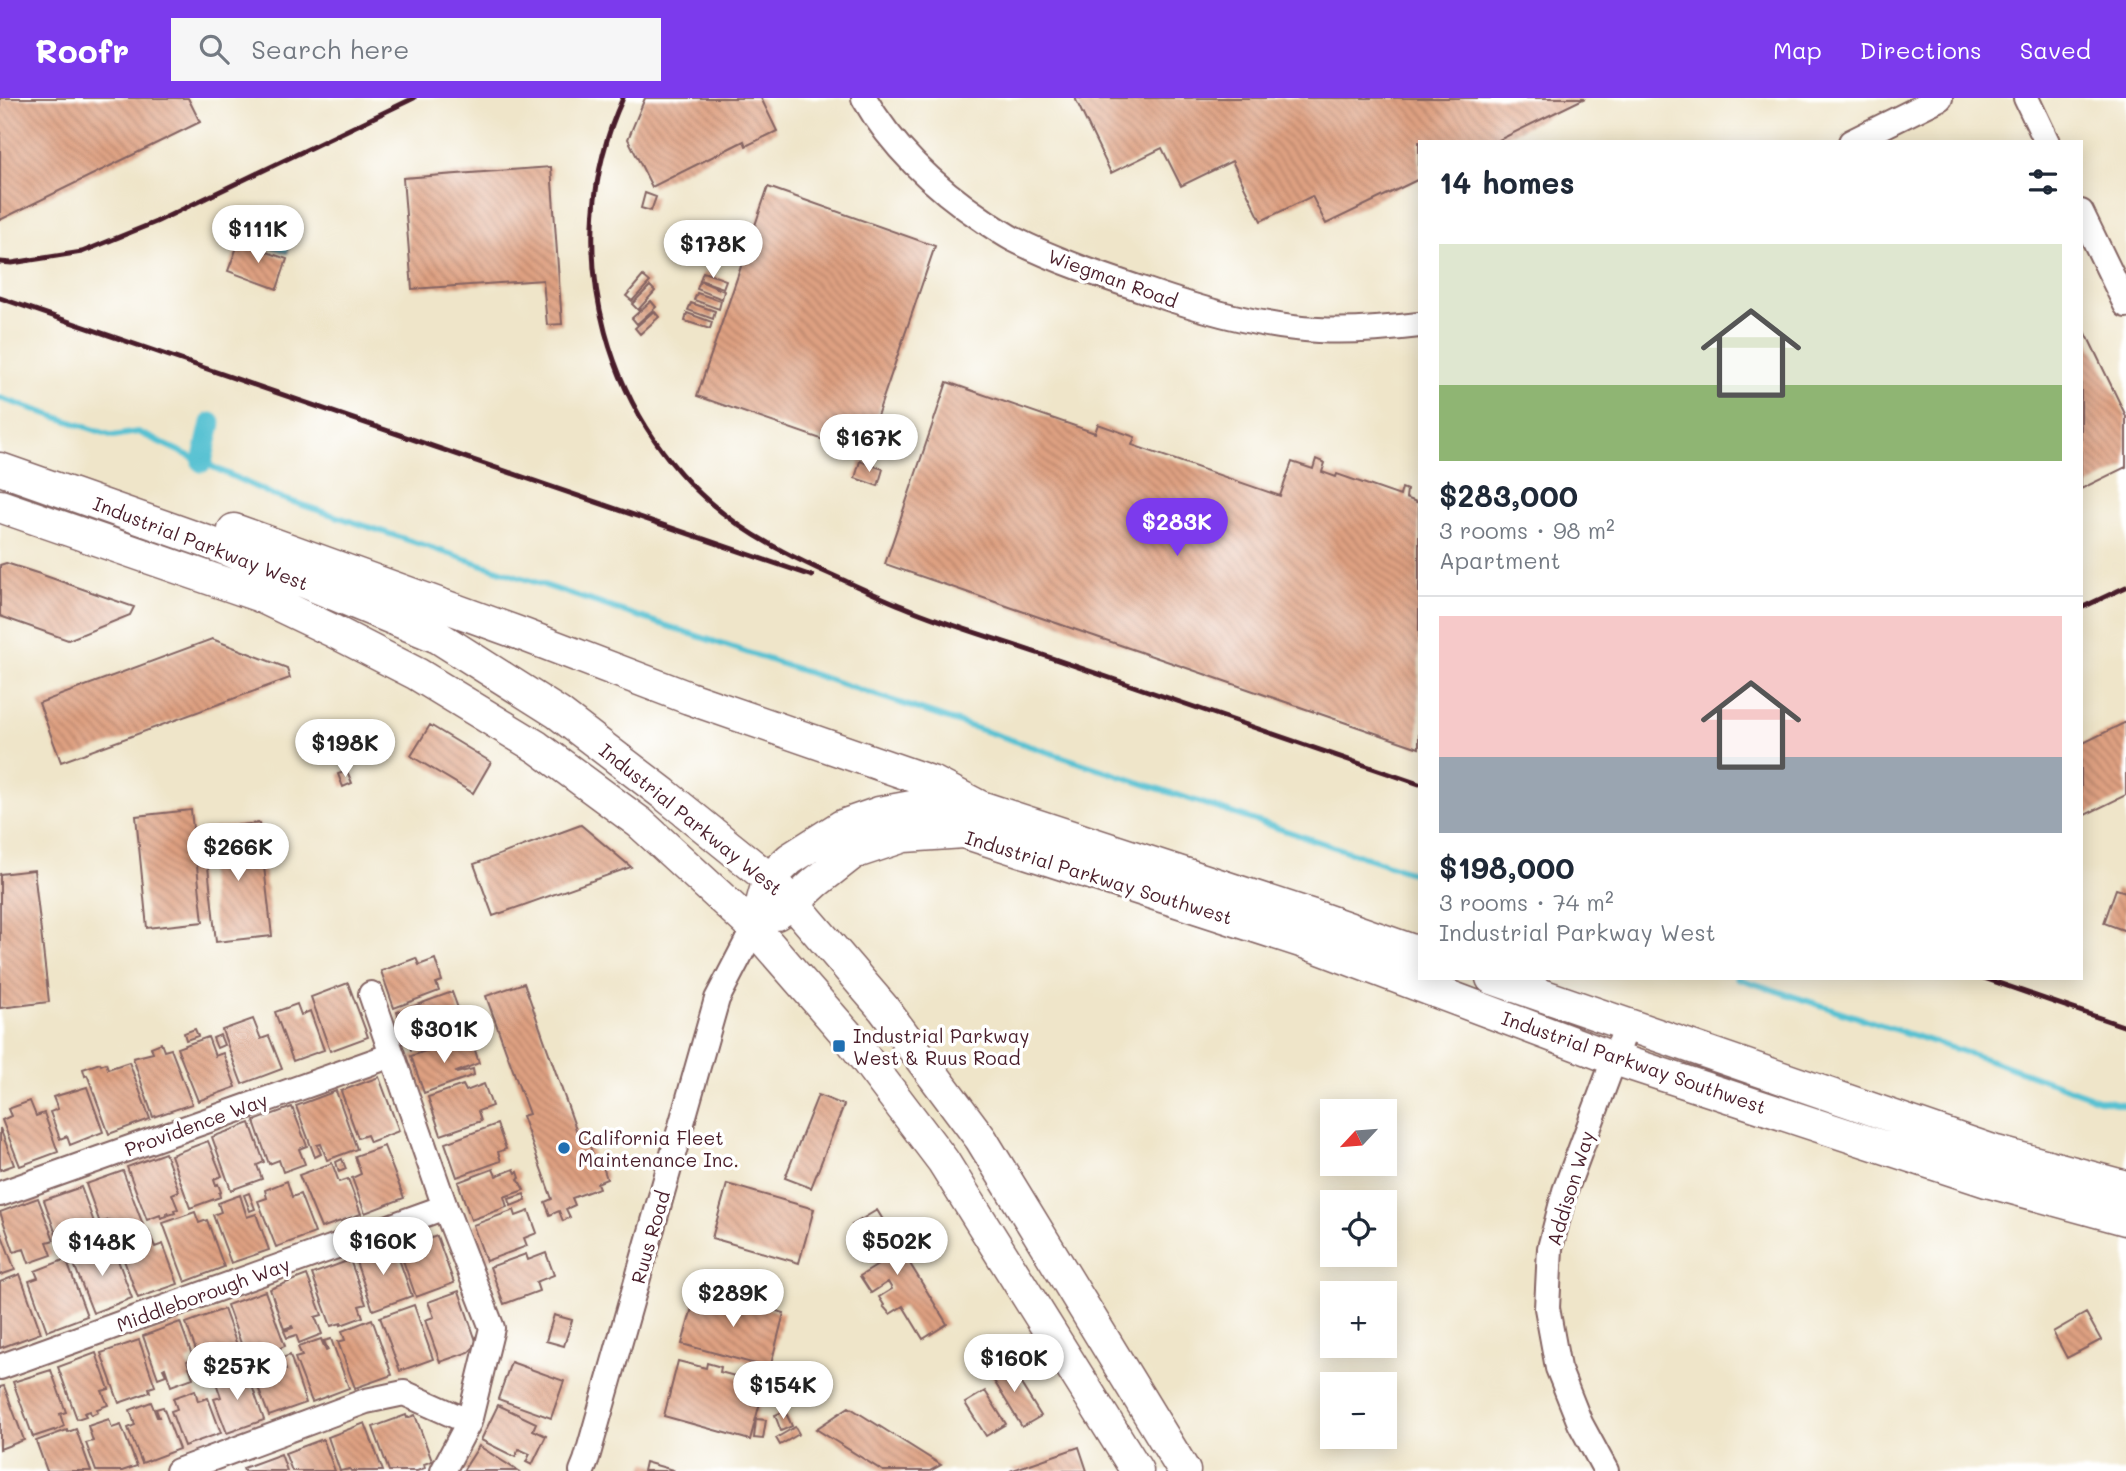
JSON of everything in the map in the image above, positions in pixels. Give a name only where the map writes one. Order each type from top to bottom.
[{"type":"main road","points":[[0,468],[42,461],[524,635],[689,698],[934,783],[980,807]]},
{"type":"main road","name":"Industrial Parkway West","points":[[0,468],[216,545],[438,637],[558,713],[769,879],[883,1008],[981,1139],[1184,1471]]},
{"type":"main road","name":"Industrial Parkway West","points":[[0,506],[258,595],[331,630],[417,674],[537,747],[630,816],[754,928],[849,1037],[943,1161],[1138,1471]]},
{"type":"main road","name":"Industrial Parkway Southwest","points":[[769,879],[790,859],[842,826],[879,813],[928,804],[980,807],[1418,953]]},
{"type":"main road","name":"Industrial Parkway Southwest","points":[[754,928],[793,903],[853,853],[904,836],[964,832],[1307,943],[1615,1059],[1987,1181],[2126,1219]]},
{"type":"main road","points":[[754,928],[769,879]]},
{"type":"main road","name":"Industrial Parkway Southwest","points":[[1498,980],[1996,1152],[2126,1187]]},
{"type":"street","name":"Wiegman Road","points":[[864,98],[874,116],[915,164],[962,205],[1010,238],[1070,265],[1191,306],[1253,321],[1317,330],[1376,331],[1418,325]]},
{"type":"street","points":[[1855,140],[1940,98]]},
{"type":"street","points":[[2026,98],[2046,140]]},
{"type":"street","points":[[2083,216],[2126,305]]},
{"type":"street","name":"Ruus Road","points":[[582,1471],[717,999],[754,928]]},
{"type":"street","points":[[371,994],[445,1207],[492,1328],[469,1422],[443,1471]]},
{"type":"street","name":"Addison Way","points":[[1606,1471],[1580,1423],[1558,1368],[1547,1308],[1550,1248],[1565,1191],[1627,1025]]},
{"type":"street","name":"Providence Way","points":[[0,1194],[392,1055]]},
{"type":"street","name":"Middleborough Way","points":[[0,1367],[445,1207]]},
{"type":"street","points":[[178,1471],[366,1401],[404,1393],[469,1422]]},
{"type":"water","points":[[269,215],[283,220],[293,239],[287,253],[247,239],[250,224]]},
{"type":"building","points":[[0,98],[188,98],[200,122],[0,220]]},
{"type":"building","points":[[645,98],[761,98],[777,131],[746,146],[744,141],[652,187],[628,139]]},
{"type":"building","points":[[1075,98],[1585,98],[1499,140],[1418,140],[1418,179],[1326,224],[1312,196],[1261,221],[1232,161],[1181,186],[1162,148],[1111,173]]},
{"type":"building","points":[[551,167],[562,324],[547,325],[543,280],[412,289],[403,178]]},
{"type":"building","points":[[768,187],[935,246],[864,454],[697,396]]},
{"type":"building","points":[[645,193],[656,197],[651,211],[641,208]]},
{"type":"building","points":[[239,242],[287,259],[277,289],[228,271]]},
{"type":"building","points":[[703,272],[726,280],[723,288],[700,280]]},
{"type":"building","points":[[643,276],[650,282],[632,301],[626,296]]},
{"type":"building","points":[[700,281],[724,291],[722,299],[697,289]]},
{"type":"building","points":[[650,286],[655,291],[638,310],[632,304]]},
{"type":"building","points":[[697,293],[721,301],[719,309],[694,300]]},
{"type":"building","points":[[651,301],[656,307],[637,324],[632,318]]},
{"type":"building","points":[[691,303],[715,311],[713,319],[688,310]]},
{"type":"building","points":[[654,311],[659,317],[640,334],[635,328]]},
{"type":"building","points":[[687,313],[712,322],[710,329],[685,321]]},
{"type":"building","points":[[2083,327],[2126,416],[2126,467],[2083,488]]},
{"type":"building","points":[[947,382],[1095,433],[1098,424],[1135,437],[1132,445],[1280,496],[1292,462],[1313,469],[1316,459],[1325,463],[1322,472],[1336,477],[1337,474],[1400,496],[1402,488],[1407,490],[1406,498],[1418,503],[1418,748],[885,564]]},
{"type":"building","points":[[860,461],[883,469],[878,486],[855,478]]},
{"type":"building","points":[[6,563],[134,607],[130,615],[68,640],[0,616],[0,565]]},
{"type":"building","points":[[212,639],[287,668],[290,678],[61,762],[39,703]]},
{"type":"building","points":[[2126,722],[2126,795],[2083,816],[2083,743]]},
{"type":"building","points":[[430,725],[491,762],[473,793],[411,756]]},
{"type":"building","points":[[347,771],[352,783],[343,787],[338,774]]},
{"type":"building","points":[[191,810],[203,922],[147,928],[136,816]]},
{"type":"building","points":[[259,823],[272,936],[216,942],[204,829]]},
{"type":"building","points":[[581,825],[631,867],[493,916],[474,864]]},
{"type":"building","points":[[34,870],[49,1002],[0,1008],[0,874]]},
{"type":"building","points":[[2116,889],[2126,892],[2126,931],[2104,923]]},
{"type":"building","points":[[416,958],[419,965],[435,959],[442,981],[436,983],[439,991],[394,1008],[381,971]]},
{"type":"building","points":[[348,983],[368,1037],[330,1051],[311,997]]},
{"type":"building","points":[[524,983],[577,1132],[584,1130],[598,1168],[603,1167],[607,1179],[597,1183],[599,1188],[572,1198],[575,1205],[566,1209],[570,1217],[563,1221],[559,1211],[550,1215],[545,1202],[552,1199],[522,1116],[529,1114],[486,996]]},
{"type":"building","points":[[452,992],[466,1030],[411,1050],[397,1012]]},
{"type":"building","points":[[297,1004],[301,1015],[310,1011],[324,1050],[293,1061],[275,1012]]},
{"type":"building","points":[[253,1019],[261,1039],[269,1036],[282,1069],[242,1084],[222,1030]]},
{"type":"building","points":[[195,1029],[198,1036],[186,1040],[184,1033]]},
{"type":"building","points":[[220,1035],[224,1045],[217,1048],[213,1038]]},
{"type":"building","points":[[208,1037],[215,1056],[223,1053],[236,1087],[198,1101],[177,1048]]},
{"type":"building","points":[[472,1041],[479,1063],[456,1072],[473,1069],[474,1075],[424,1093],[411,1056],[451,1042],[454,1048]]},
{"type":"building","points":[[161,1043],[164,1051],[171,1049],[192,1104],[153,1117],[133,1058],[153,1053],[151,1047]]},
{"type":"building","points":[[129,1062],[150,1119],[109,1134],[83,1069],[106,1063],[108,1069]]},
{"type":"building","points":[[379,1077],[399,1131],[370,1142],[367,1135],[358,1138],[341,1091]]},
{"type":"building","points":[[484,1084],[492,1106],[478,1111],[481,1121],[441,1135],[428,1097],[463,1085],[466,1091]]},
{"type":"building","points":[[87,1087],[103,1132],[70,1145],[67,1136],[60,1139],[50,1112],[58,1109],[53,1097]]},
{"type":"building","points":[[336,1091],[357,1149],[327,1160],[321,1144],[317,1145],[321,1154],[315,1157],[296,1106]]},
{"type":"building","points":[[818,1095],[844,1105],[811,1188],[785,1178]]},
{"type":"building","points":[[30,1101],[36,1116],[44,1113],[58,1152],[20,1166],[2,1120],[11,1116],[8,1109]]},
{"type":"building","points":[[292,1107],[307,1146],[299,1149],[305,1164],[283,1172],[279,1160],[269,1164],[254,1121]]},
{"type":"building","points":[[250,1123],[264,1162],[257,1165],[262,1179],[231,1190],[212,1137]]},
{"type":"building","points":[[497,1124],[506,1149],[498,1152],[501,1161],[457,1177],[445,1143]]},
{"type":"building","points":[[0,1128],[14,1165],[0,1170]]},
{"type":"building","points":[[208,1141],[222,1176],[214,1179],[221,1192],[220,1197],[190,1208],[171,1155]]},
{"type":"building","points":[[384,1146],[404,1198],[365,1213],[352,1178],[361,1174],[355,1156]]},
{"type":"building","points":[[165,1153],[179,1191],[172,1194],[178,1209],[169,1215],[166,1213],[167,1216],[161,1218],[160,1215],[147,1220],[127,1167]]},
{"type":"building","points":[[342,1159],[346,1169],[339,1172],[336,1162]]},
{"type":"building","points":[[332,1163],[339,1182],[348,1179],[361,1214],[321,1228],[299,1175]]},
{"type":"building","points":[[493,1169],[496,1176],[514,1169],[518,1172],[518,1179],[524,1190],[504,1197],[507,1207],[471,1220],[458,1182]]},
{"type":"building","points":[[123,1171],[143,1225],[115,1236],[109,1220],[100,1223],[86,1184]]},
{"type":"building","points":[[287,1181],[292,1197],[300,1194],[315,1233],[276,1247],[258,1201],[267,1198],[265,1190]]},
{"type":"building","points":[[727,1184],[814,1209],[799,1263],[712,1238]]},
{"type":"building","points":[[81,1187],[95,1225],[88,1227],[94,1243],[73,1251],[65,1231],[62,1233],[69,1252],[63,1254],[44,1200]]},
{"type":"building","points":[[249,1193],[255,1209],[250,1211],[244,1195]]},
{"type":"building","points":[[524,1194],[526,1200],[511,1206],[509,1199]]},
{"type":"building","points":[[240,1195],[247,1217],[256,1214],[269,1250],[231,1263],[213,1215],[221,1212],[218,1203]]},
{"type":"building","points":[[38,1198],[54,1240],[47,1242],[52,1255],[29,1263],[24,1249],[14,1252],[0,1212]]},
{"type":"building","points":[[514,1210],[516,1216],[529,1211],[537,1233],[524,1238],[527,1246],[486,1261],[473,1225]]},
{"type":"building","points":[[877,1210],[947,1324],[923,1339],[903,1306],[890,1314],[883,1306],[879,1297],[892,1289],[888,1282],[871,1293],[860,1276],[878,1265],[852,1225]]},
{"type":"building","points":[[195,1212],[199,1223],[207,1220],[224,1267],[185,1282],[163,1223]]},
{"type":"building","points":[[0,1230],[15,1270],[0,1275]]},
{"type":"building","points":[[148,1230],[155,1247],[163,1244],[178,1284],[138,1298],[121,1252],[131,1248],[127,1238]]},
{"type":"building","points":[[437,1236],[454,1283],[416,1297],[399,1249]]},
{"type":"building","points":[[112,1244],[132,1298],[93,1313],[72,1259]]},
{"type":"building","points":[[394,1245],[412,1296],[373,1310],[355,1259]]},
{"type":"building","points":[[546,1253],[554,1275],[536,1282],[539,1291],[504,1304],[490,1267],[526,1254],[528,1260]]},
{"type":"building","points":[[66,1259],[87,1316],[47,1331],[29,1281],[38,1278],[35,1271]]},
{"type":"building","points":[[350,1260],[366,1304],[359,1306],[363,1317],[331,1326],[312,1274]]},
{"type":"building","points":[[20,1274],[41,1333],[0,1348],[0,1282]]},
{"type":"building","points":[[307,1275],[322,1315],[315,1317],[322,1334],[299,1343],[296,1335],[287,1338],[284,1331],[293,1328],[284,1329],[270,1289]]},
{"type":"building","points":[[697,1290],[784,1313],[770,1368],[682,1344]]},
{"type":"building","points":[[265,1291],[285,1346],[257,1357],[253,1346],[249,1347],[252,1355],[246,1357],[227,1305]]},
{"type":"building","points":[[459,1291],[477,1344],[469,1352],[440,1362],[425,1320],[434,1317],[428,1302]]},
{"type":"building","points":[[414,1305],[433,1359],[400,1371],[380,1317]]},
{"type":"building","points":[[224,1309],[242,1359],[204,1372],[186,1323]]},
{"type":"building","points":[[2086,1313],[2101,1340],[2067,1358],[2053,1332]]},
{"type":"building","points":[[554,1315],[572,1320],[564,1346],[546,1341]]},
{"type":"building","points":[[372,1319],[392,1375],[355,1388],[338,1342],[345,1340],[342,1331]]},
{"type":"building","points":[[180,1322],[193,1358],[187,1361],[193,1378],[171,1386],[165,1368],[163,1369],[166,1375],[158,1378],[143,1336]]},
{"type":"building","points":[[321,1339],[326,1351],[328,1350],[324,1341],[331,1339],[349,1388],[312,1402],[295,1358],[302,1356],[298,1347]]},
{"type":"building","points":[[139,1340],[155,1386],[149,1388],[150,1392],[119,1403],[101,1353]]},
{"type":"building","points":[[96,1353],[109,1389],[102,1391],[108,1405],[97,1409],[98,1412],[91,1415],[90,1411],[84,1413],[86,1416],[77,1419],[58,1367]]},
{"type":"building","points":[[290,1355],[306,1403],[269,1416],[251,1369],[280,1358],[286,1370],[282,1358]]},
{"type":"building","points":[[1006,1360],[1041,1416],[1022,1427],[988,1371]]},
{"type":"building","points":[[678,1361],[706,1368],[707,1363],[721,1367],[720,1372],[765,1384],[750,1440],[664,1416]]},
{"type":"building","points":[[511,1362],[564,1381],[551,1418],[498,1399]]},
{"type":"building","points":[[236,1369],[243,1388],[251,1383],[264,1420],[227,1433],[214,1399],[221,1397],[214,1377]]},
{"type":"building","points":[[51,1370],[66,1412],[60,1414],[64,1426],[33,1437],[13,1382]]},
{"type":"building","points":[[4,1386],[24,1440],[0,1449],[0,1387]]},
{"type":"building","points":[[195,1390],[198,1401],[208,1398],[221,1433],[184,1446],[171,1411],[177,1409],[173,1398]]},
{"type":"building","points":[[985,1391],[1006,1424],[986,1436],[965,1403]]},
{"type":"building","points":[[151,1402],[157,1417],[156,1409],[163,1407],[179,1449],[142,1463],[128,1428],[135,1425],[130,1410]]},
{"type":"building","points":[[498,1405],[536,1423],[533,1430],[546,1436],[532,1465],[526,1462],[530,1454],[519,1449],[515,1457],[481,1440]]},
{"type":"building","points":[[849,1407],[941,1465],[930,1471],[883,1471],[816,1429]]},
{"type":"building","points":[[785,1411],[792,1426],[781,1431],[775,1415]]},
{"type":"building","points":[[406,1415],[407,1418],[415,1415],[432,1461],[417,1471],[389,1471],[373,1427]]},
{"type":"building","points":[[109,1419],[112,1428],[121,1425],[137,1466],[122,1471],[96,1471],[86,1443],[93,1441],[88,1426]]},
{"type":"building","points":[[756,1419],[766,1420],[763,1439],[754,1438]]},
{"type":"building","points":[[365,1423],[383,1471],[340,1471],[328,1437]]},
{"type":"building","points":[[795,1427],[799,1434],[780,1445],[776,1438]]},
{"type":"building","points":[[76,1429],[91,1471],[47,1471],[36,1441]]},
{"type":"building","points":[[323,1439],[335,1471],[292,1471],[285,1453]]},
{"type":"building","points":[[479,1446],[518,1471],[463,1471]]},
{"type":"building","points":[[1079,1447],[1087,1471],[1010,1471]]},
{"type":"building","points":[[281,1454],[287,1471],[244,1471],[243,1468]]},
{"type":"building","points":[[645,1462],[673,1470],[643,1471]]},
{"type":"waterway","points":[[0,398],[113,436],[138,432],[275,496],[1418,875]]},
{"type":"waterway","points":[[202,462],[211,423]]},
{"type":"waterway","points":[[1743,980],[1992,1061],[2101,1100],[2126,1105]]},
{"type":"railway","points":[[0,262],[12,263],[82,252],[156,222],[414,98]]},
{"type":"railway","points":[[623,98],[603,155],[594,214],[594,273],[605,332],[625,388],[655,440],[693,486],[739,525],[764,541],[894,603],[1418,784]]},
{"type":"railway","points":[[0,298],[812,576]]},
{"type":"railway","points":[[2083,607],[2126,587]]},
{"type":"railway","points":[[1990,980],[2126,1027]]},
{"type":"place","name":"Industrial Parkway West & Ruus Road","points":[[839,1046]]},
{"type":"place","name":"California Fleet Maintenance Inc.","points":[[564,1148]]}]
